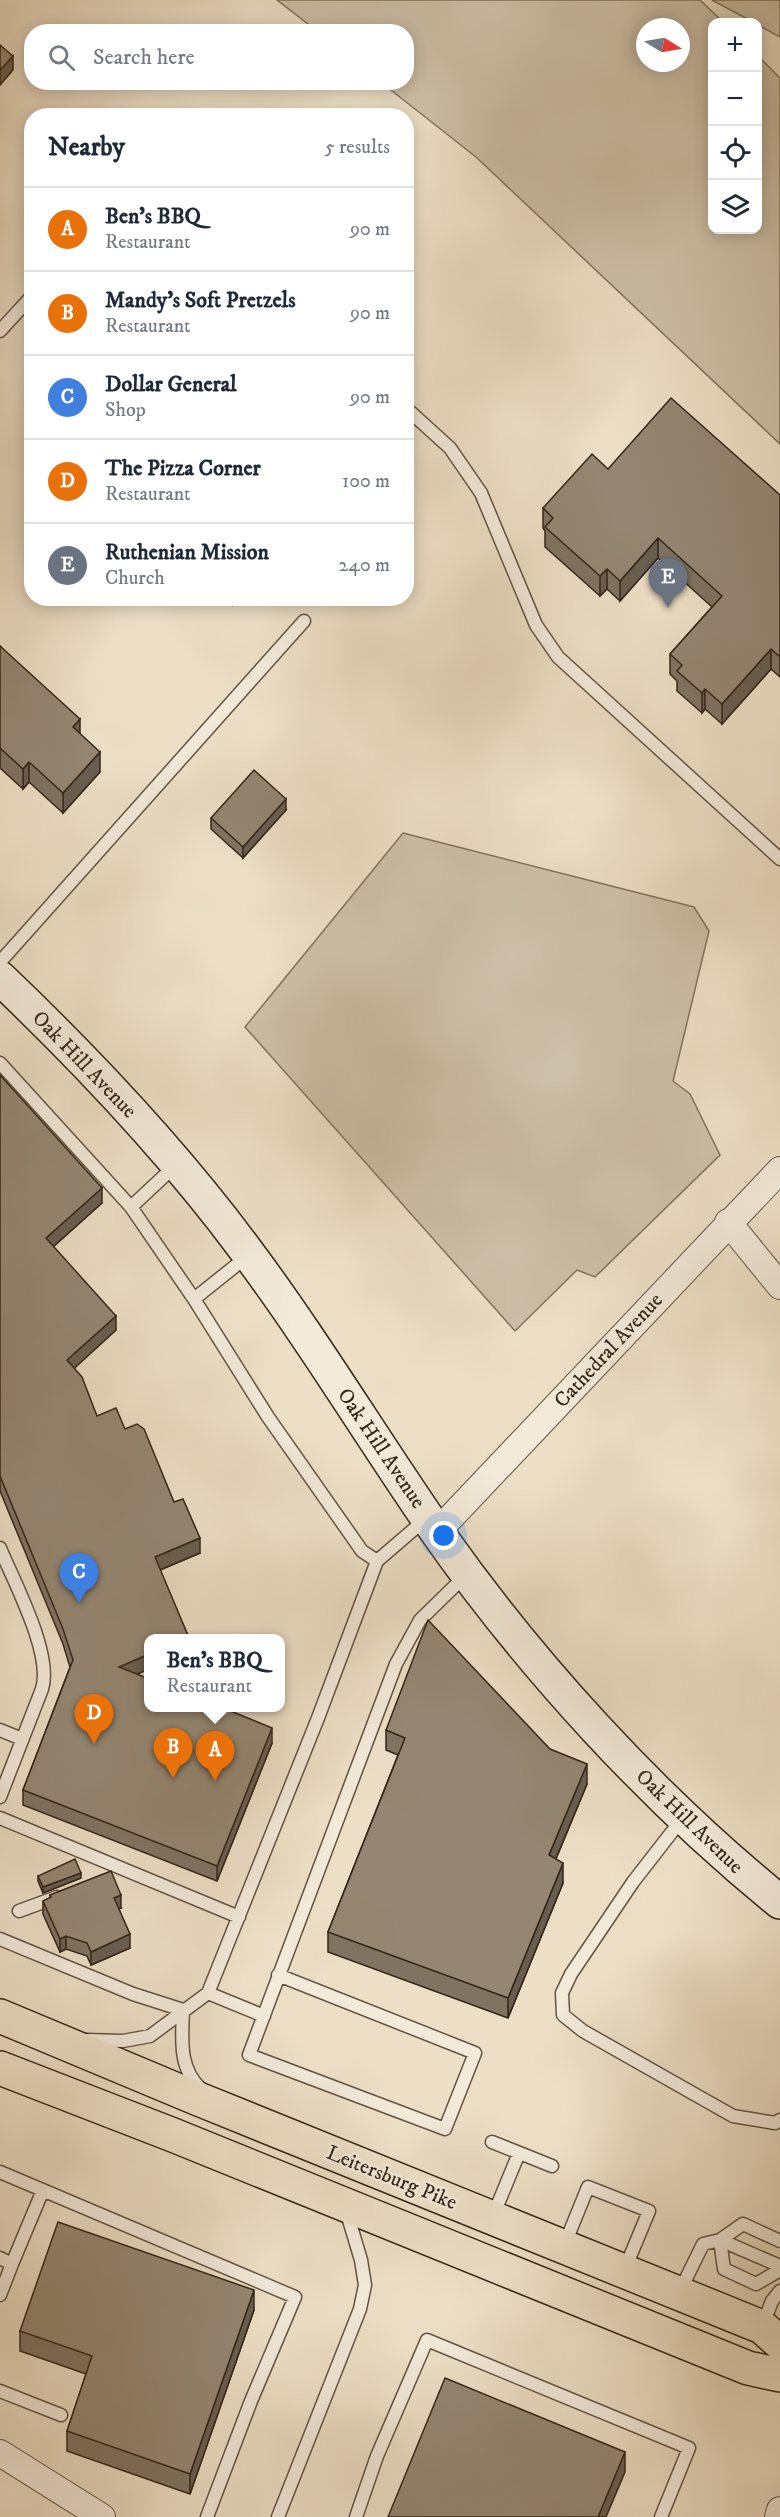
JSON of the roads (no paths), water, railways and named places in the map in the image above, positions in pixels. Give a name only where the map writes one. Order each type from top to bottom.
[{"type":"main road","name":"Leitersburg Pike","points":[[0,2016],[225,2110],[678,2293],[771,2335]]},
{"type":"main road","points":[[0,2068],[173,2135],[748,2368],[780,2375]]},
{"type":"street","name":"Oak Hill Avenue","points":[[0,978],[54,1029],[177,1164],[249,1255],[340,1385],[432,1524],[529,1653],[642,1776],[780,1902]]},
{"type":"street","name":"Cathedral Avenue","points":[[432,1524],[780,1170]]},
{"type":"street","points":[[728,1222],[780,1286]]},
{"type":"street","points":[[0,2452],[102,2517]]},
{"type":"street","points":[[778,2517],[780,2510]]},
{"type":"lane","points":[[0,331],[24,305]]},
{"type":"lane","points":[[414,415],[450,448],[481,493],[536,625],[558,657],[780,859]]},
{"type":"lane","points":[[0,962],[304,621]]},
{"type":"lane","points":[[0,1063],[131,1207],[194,1299],[268,1417],[355,1542],[365,1554],[377,1561]]},
{"type":"lane","points":[[131,1207],[177,1164]]},
{"type":"lane","points":[[194,1299],[249,1255]]},
{"type":"lane","points":[[56,2039],[123,2041],[142,2039],[162,2029],[183,2010],[208,1993],[377,1561],[432,1524]]},
{"type":"lane","points":[[0,1548],[44,1662],[44,1685],[0,1797]]},
{"type":"lane","points":[[278,1975],[475,2053],[446,2129],[249,2055],[278,1975],[396,1664],[420,1620],[468,1573]]},
{"type":"lane","points":[[0,1730],[22,1739]]},
{"type":"lane","points":[[685,1816],[633,1882],[571,1974],[562,1993],[563,2015],[583,2031],[733,2116],[775,2123],[780,2120]]},
{"type":"lane","points":[[0,1818],[239,1917]]},
{"type":"lane","points":[[104,1878],[125,1870]]},
{"type":"lane","points":[[19,1911],[72,1890]]},
{"type":"lane","points":[[0,1940],[134,1994],[183,2010]]},
{"type":"lane","points":[[208,1993],[264,2016]]},
{"type":"lane","points":[[183,2010],[182,2048],[185,2065],[195,2083],[225,2110]]},
{"type":"lane","points":[[492,2142],[552,2166]]},
{"type":"lane","points":[[492,2218],[519,2153]]},
{"type":"lane","points":[[0,2172],[295,2297],[251,2401],[207,2517]]},
{"type":"lane","points":[[564,2247],[588,2187],[649,2211],[624,2271]]},
{"type":"lane","points":[[0,2295],[43,2190]]},
{"type":"lane","points":[[279,2517],[360,2309],[365,2285],[361,2260],[345,2206]]},
{"type":"lane","points":[[678,2293],[703,2244],[720,2241],[743,2224],[780,2241]]},
{"type":"lane","points":[[720,2241],[780,2268]]},
{"type":"lane","points":[[720,2241],[724,2269],[756,2284],[780,2268]]},
{"type":"lane","points":[[0,2258],[12,2264]]},
{"type":"lane","points":[[771,2335],[772,2301],[780,2291]]},
{"type":"lane","points":[[356,2517],[377,2456],[427,2340],[689,2448],[662,2517]]},
{"type":"lane","points":[[0,2391],[61,2415]]},
{"type":"place","name":"Ruthenian Mission","points":[[668,608]]},
{"type":"place","name":"Dollar General","points":[[79,1603]]},
{"type":"place","name":"The Pizza Corner","points":[[94,1744]]},
{"type":"place","name":"Mandy's Soft Pretzels","points":[[173,1778]]},
{"type":"place","name":"Ben's BBQ","points":[[215,1781]]}]
